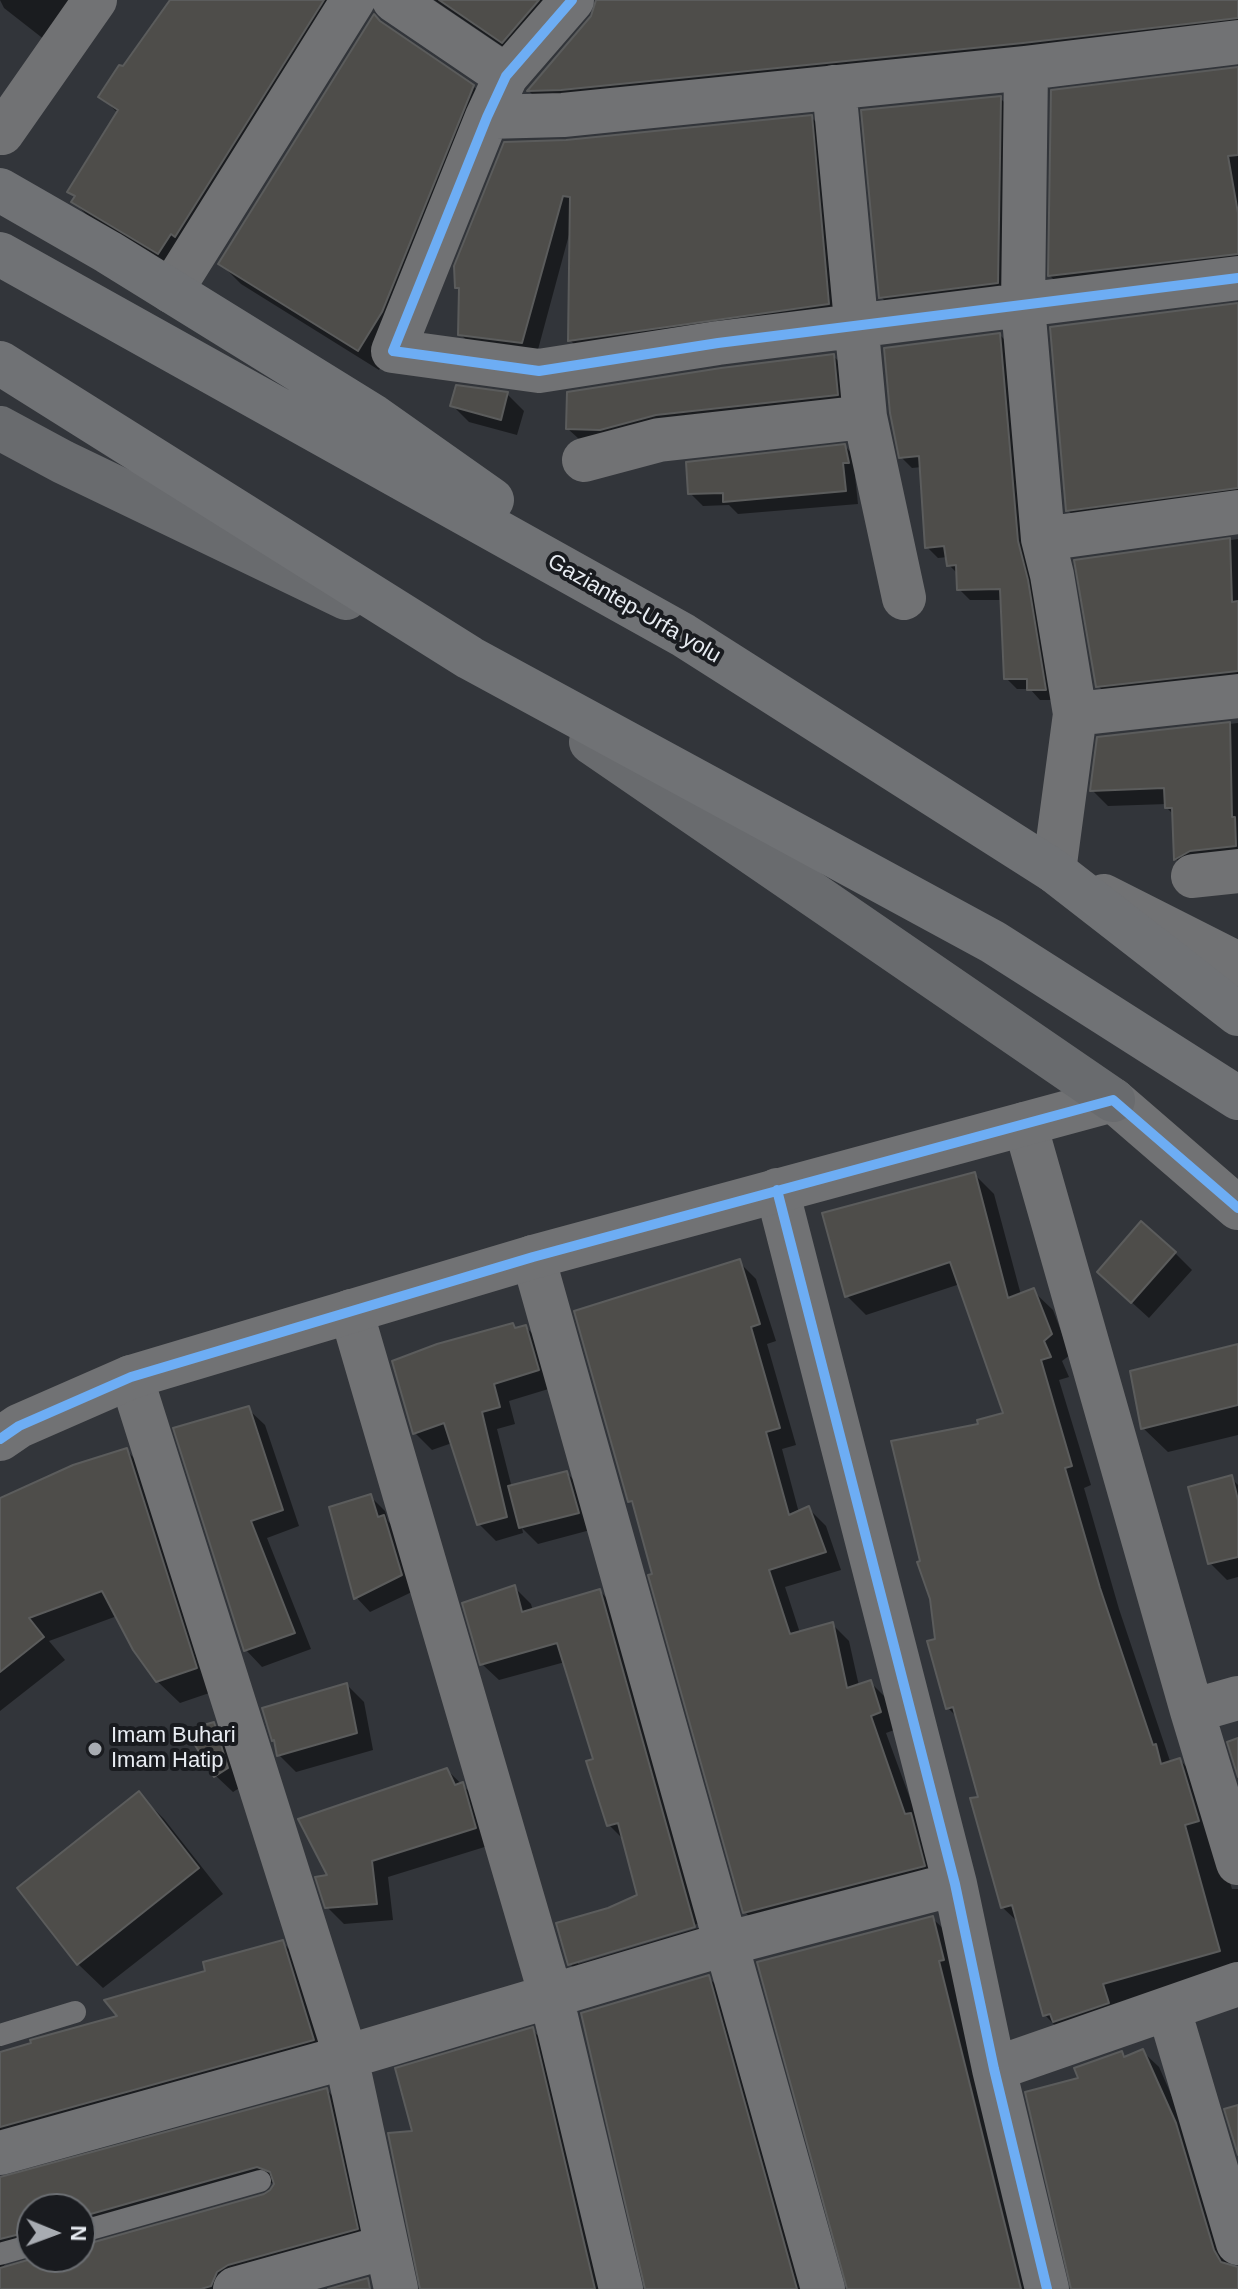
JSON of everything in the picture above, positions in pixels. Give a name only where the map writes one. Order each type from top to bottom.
[{"type":"highway","points":[[0,190],[373,416],[683,635]]},
{"type":"highway","name":"Gaziantep-Urfa yolu","points":[[0,254],[683,635],[1054,871],[1238,1014]]},
{"type":"highway","points":[[0,363],[470,658],[993,942],[1238,1098]]},
{"type":"main road","points":[[0,428],[63,462],[470,658],[1113,1100]]},
{"type":"street","points":[[2,133],[95,0]]},
{"type":"street","points":[[171,291],[353,0]]},
{"type":"street","points":[[394,0],[506,76]]},
{"type":"street","points":[[572,0],[506,76],[393,351],[539,371],[718,343],[1238,278]]},
{"type":"street","points":[[487,117],[563,115],[1026,68],[1238,42]]},
{"type":"street","points":[[1026,68],[1023,306],[1043,539],[1075,714],[1054,871],[1238,964]]},
{"type":"street","points":[[834,87],[865,417],[904,598]]},
{"type":"street","points":[[584,460],[659,440],[865,417]]},
{"type":"street","points":[[1043,539],[1238,512]]},
{"type":"street","points":[[1075,714],[1238,696]]},
{"type":"street","points":[[1193,876],[1238,871]]},
{"type":"street","points":[[0,1439],[19,1426],[131,1377],[533,1257],[1113,1100],[1238,1208]]},
{"type":"street","points":[[1025,1124],[1238,1863]]},
{"type":"street","points":[[777,1190],[955,1884],[994,2069],[1047,2289]]},
{"type":"street","points":[[533,1257],[823,2289]]},
{"type":"street","points":[[351,1311],[551,1996],[621,2289]]},
{"type":"street","points":[[131,1377],[346,2057],[396,2289]]},
{"type":"street","points":[[1192,1711],[1238,1698]]},
{"type":"street","points":[[0,2153],[346,2057],[725,1944],[955,1884]]},
{"type":"street","points":[[994,2069],[1238,1984]]},
{"type":"street","points":[[1169,2010],[1238,2243]]},
{"type":"street","points":[[235,2289],[386,2247]]},
{"type":"lane","points":[[0,2035],[75,2012]]},
{"type":"lane","points":[[96,2227],[260,2181]]},
{"type":"building","points":[[170,0],[324,0],[175,237],[171,234],[158,254],[71,202],[75,196],[67,192],[118,110],[98,97]]},
{"type":"building","points":[[439,0],[539,0],[502,43]]},
{"type":"building","points":[[596,0],[1238,0],[1238,18],[1023,43],[527,91],[591,16]]},
{"type":"building","points":[[374,14],[474,85],[382,312],[358,351],[218,264]]},
{"type":"building","points":[[1238,67],[1238,155],[1228,156],[1238,213],[1238,254],[1048,276],[1051,90]]},
{"type":"building","points":[[1001,96],[998,283],[879,298],[861,110]]},
{"type":"building","points":[[812,115],[829,304],[568,341],[570,197],[563,196],[522,343],[458,335],[459,288],[455,288],[454,266],[504,142],[566,140]]},
{"type":"building","points":[[1238,303],[1238,488],[1066,511],[1050,327]]},
{"type":"building","points":[[1000,333],[1018,541],[1028,580],[1046,690],[1027,690],[1027,679],[1004,679],[1000,589],[957,590],[956,565],[947,566],[944,546],[925,548],[919,456],[899,458],[890,413],[884,348]]},
{"type":"building","points":[[834,354],[838,395],[656,415],[600,430],[566,429],[567,392]]},
{"type":"building","points":[[456,385],[508,392],[501,420],[450,406]]},
{"type":"building","points":[[845,444],[849,463],[843,463],[846,491],[723,502],[723,493],[688,494],[686,462]]},
{"type":"building","points":[[1230,538],[1232,602],[1238,601],[1238,671],[1096,687],[1074,560]]},
{"type":"building","points":[[1230,722],[1232,817],[1235,817],[1236,846],[1190,851],[1174,860],[1172,808],[1165,808],[1164,788],[1090,791],[1097,737]]},
{"type":"building","points":[[975,1172],[1008,1298],[1034,1288],[1052,1334],[1044,1341],[1051,1357],[1041,1360],[1072,1466],[1065,1468],[1100,1588],[1153,1745],[1156,1744],[1161,1764],[1180,1758],[1199,1821],[1185,1825],[1220,1951],[1103,1984],[1109,2003],[1053,2022],[1050,2014],[1043,2016],[1012,1905],[1001,1908],[970,1798],[978,1797],[953,1707],[946,1709],[927,1641],[935,1639],[930,1599],[917,1562],[920,1561],[891,1441],[978,1424],[977,1420],[1003,1413],[950,1262],[845,1297],[822,1213]]},
{"type":"building","points":[[1141,1221],[1176,1252],[1131,1303],[1097,1272]]},
{"type":"building","points":[[740,1259],[760,1324],[751,1327],[780,1428],[766,1432],[789,1515],[809,1506],[826,1552],[769,1570],[790,1634],[833,1622],[847,1688],[871,1680],[881,1712],[871,1716],[905,1814],[911,1813],[925,1866],[743,1913],[648,1575],[652,1574],[632,1501],[628,1502],[574,1311]]},
{"type":"building","points":[[513,1323],[515,1328],[526,1325],[539,1370],[494,1384],[500,1407],[482,1412],[507,1517],[477,1525],[444,1423],[413,1434],[392,1361],[437,1344]]},
{"type":"building","points":[[1238,1344],[1238,1405],[1141,1429],[1130,1371]]},
{"type":"building","points":[[249,1406],[283,1510],[251,1521],[295,1633],[244,1651],[173,1428]]},
{"type":"building","points":[[127,1448],[197,1668],[156,1682],[133,1650],[102,1591],[29,1618],[44,1637],[0,1672],[0,1498],[73,1465]]},
{"type":"building","points":[[567,1471],[579,1513],[519,1528],[508,1486]]},
{"type":"building","points":[[1232,1475],[1238,1500],[1238,1557],[1208,1564],[1188,1487]]},
{"type":"building","points":[[371,1494],[378,1517],[384,1515],[402,1575],[354,1599],[329,1507]]},
{"type":"building","points":[[515,1585],[522,1612],[600,1589],[695,1927],[568,1965],[556,1923],[608,1908],[637,1895],[618,1823],[607,1826],[586,1761],[593,1759],[557,1643],[480,1665],[462,1603]]},
{"type":"building","points":[[347,1683],[357,1733],[277,1756],[262,1708]]},
{"type":"building","points":[[214,1722],[228,1768],[214,1777],[186,1730]]},
{"type":"building","points":[[1238,1738],[1238,1777],[1227,1742]]},
{"type":"building","points":[[447,1768],[455,1785],[463,1782],[476,1828],[372,1861],[377,1904],[325,1908],[315,1877],[327,1875],[298,1819]]},
{"type":"building","points":[[139,1791],[199,1868],[77,1965],[17,1888]]},
{"type":"building","points":[[933,1916],[944,1960],[939,1961],[1021,2289],[847,2289],[757,1962]]},
{"type":"building","points":[[283,1940],[314,2040],[0,2127],[0,2052],[31,2043],[30,2040],[117,2016],[104,2000],[205,1971],[203,1962]]},
{"type":"building","points":[[709,1975],[797,2289],[645,2289],[581,2013]]},
{"type":"building","points":[[533,2027],[595,2289],[420,2289],[388,2133],[412,2131],[395,2068]]},
{"type":"building","points":[[1143,2049],[1176,2123],[1214,2250],[1221,2262],[1238,2267],[1238,2289],[1071,2289],[1025,2092],[1078,2078],[1074,2068],[1122,2051],[1124,2057]]},
{"type":"building","points":[[327,2088],[358,2229],[228,2265],[217,2272],[211,2286],[201,2289],[0,2289],[0,2268],[16,2263],[16,2273],[96,2273],[96,2241],[264,2194],[274,2184],[270,2172],[257,2167],[96,2212],[96,2193],[16,2193],[16,2235],[0,2239],[0,2177]]},
{"type":"building","points":[[1238,2105],[1238,2155],[1224,2109]]},
{"type":"building","points":[[368,2278],[370,2289],[328,2289]]},
{"type":"cycle path","points":[[572,0],[506,76],[393,351],[539,371],[718,343],[1238,278]]},
{"type":"cycle path","points":[[0,1439],[19,1426],[131,1377],[533,1257],[1113,1100],[1238,1208]]},
{"type":"cycle path","points":[[777,1190],[955,1884],[994,2069],[1047,2289]]},
{"type":"place","name":"Imam Buhari Imam Hatip","points":[[95,1749]]}]
